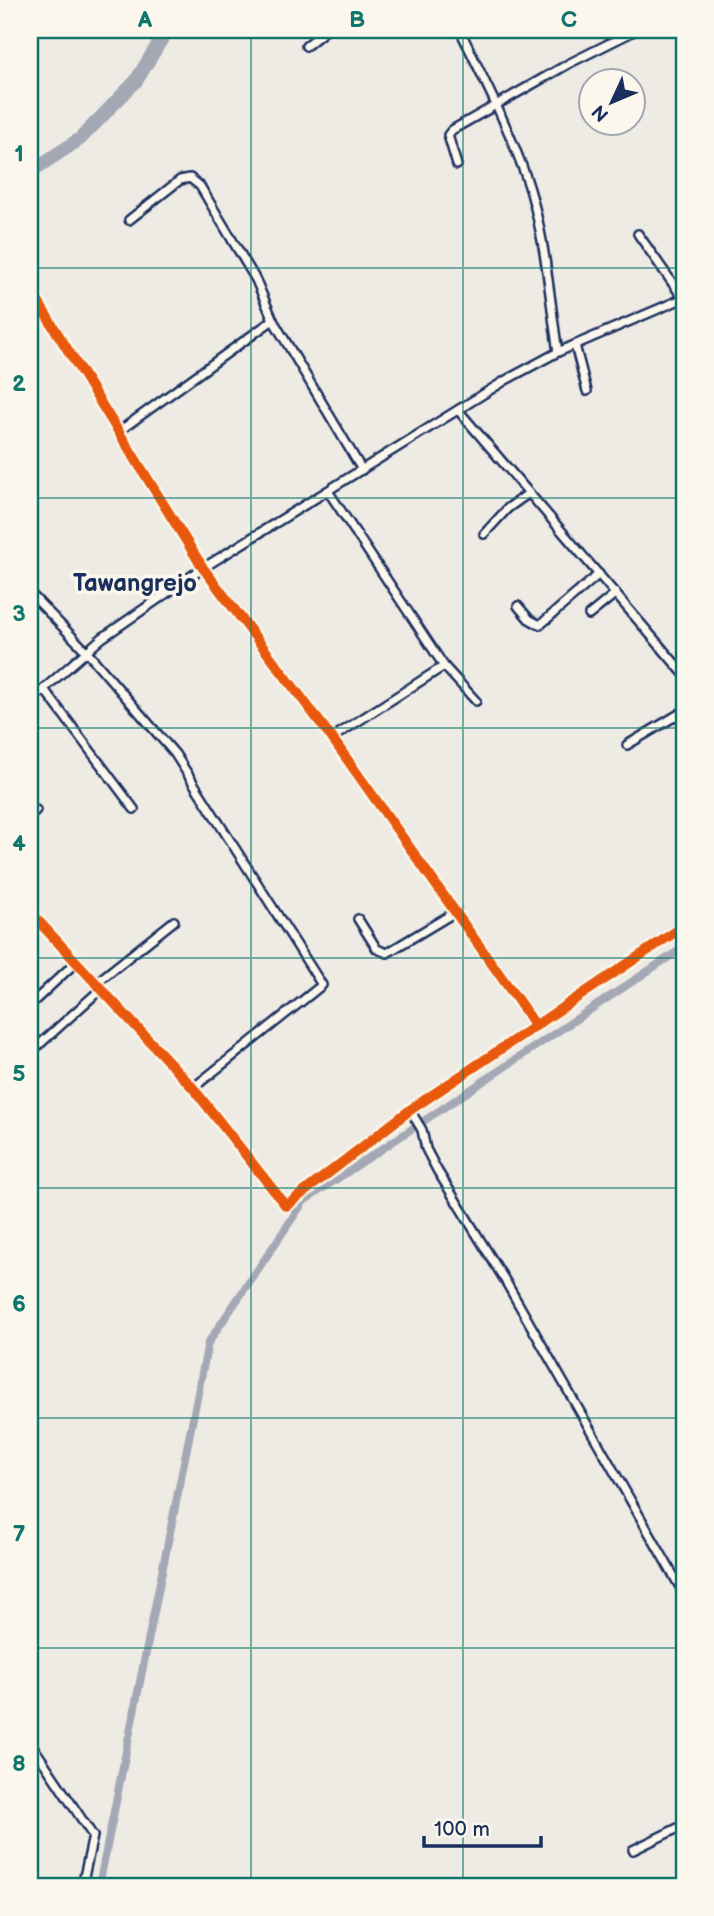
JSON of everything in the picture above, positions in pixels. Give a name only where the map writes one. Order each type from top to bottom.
[{"type":"street","points":[[306,46],[326,30]]},
{"type":"street","points":[[460,30],[497,105],[526,179],[535,211],[558,352]]},
{"type":"street","points":[[457,165],[449,133],[636,30]]},
{"type":"street","points":[[130,220],[180,180],[190,178],[196,181],[256,280],[274,320],[362,470]]},
{"type":"street","points":[[30,701],[86,651],[203,568],[458,410],[558,352],[684,298],[638,234]]},
{"type":"street","points":[[30,289],[203,568],[332,738],[536,1026]]},
{"type":"street","points":[[118,432],[274,320]]},
{"type":"street","points":[[575,345],[587,391]]},
{"type":"street","points":[[458,410],[684,674]]},
{"type":"street","points":[[328,491],[444,666],[476,701]]},
{"type":"street","points":[[484,534],[509,508],[529,493]]},
{"type":"street","points":[[519,606],[529,619],[540,625],[599,574]]},
{"type":"street","points":[[30,593],[86,651],[175,754],[322,985],[193,1088]]},
{"type":"street","points":[[589,615],[615,593]]},
{"type":"street","points":[[332,738],[444,666]]},
{"type":"street","points":[[44,689],[134,809]]},
{"type":"street","points":[[627,745],[684,711]]},
{"type":"street","points":[[30,816],[36,810]]},
{"type":"street","points":[[358,919],[377,949],[387,953],[457,911]]},
{"type":"street","points":[[30,912],[193,1088],[286,1206],[412,1112],[684,926]]},
{"type":"street","points":[[30,1053],[98,986],[174,921]]},
{"type":"street","points":[[30,1004],[76,962]]},
{"type":"street","points":[[412,1112],[437,1170],[506,1282],[684,1594]]},
{"type":"street","points":[[30,1742],[93,1836],[82,1886]]},
{"type":"street","points":[[633,1850],[684,1825]]},
{"type":"waterway","points":[[30,172],[80,139],[136,81],[167,30]]},
{"type":"waterway","points":[[99,1886],[208,1343],[304,1201],[684,947]]},
{"type":"cycle path","points":[[30,289],[203,568],[332,738],[536,1026]]},
{"type":"cycle path","points":[[30,912],[193,1088],[286,1206],[410,1110],[684,926]]},
{"type":"district","name":"Tawangrejo","points":[[135,583]]}]
